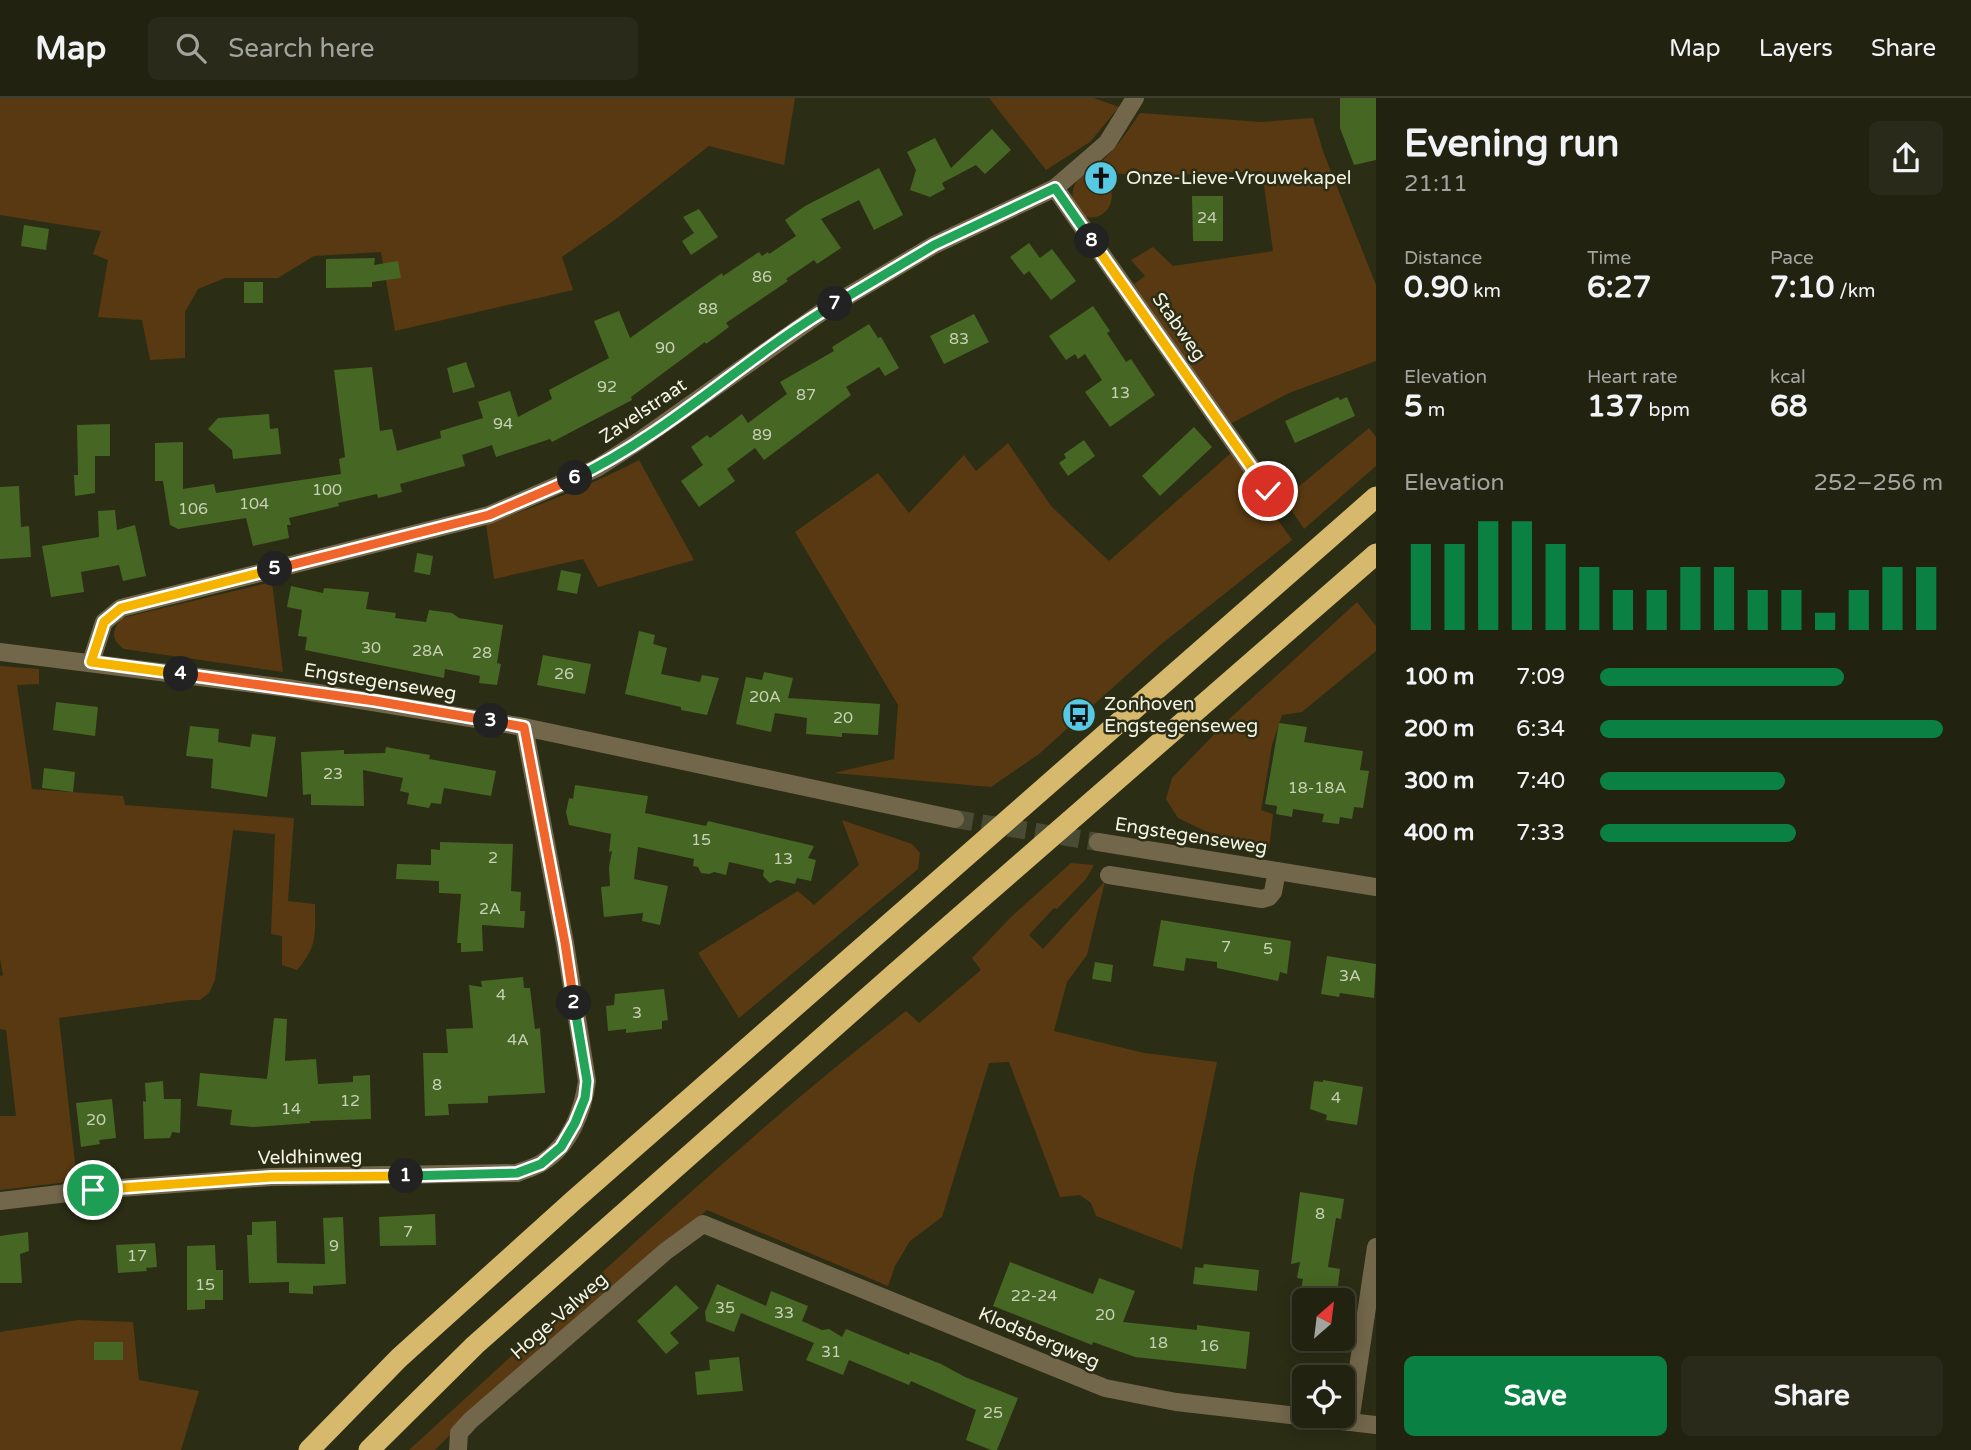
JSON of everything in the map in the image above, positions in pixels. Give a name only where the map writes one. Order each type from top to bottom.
[{"type":"highway","points":[[309,1450],[399,1358],[573,1201],[1376,497]]},
{"type":"highway","points":[[369,1450],[475,1345],[893,975],[1376,554]]},
{"type":"street","name":"Zavelstraat","points":[[91,662],[104,622],[121,608],[489,515],[597,468],[826,309],[934,245],[1055,188],[1107,143],[1135,98]]},
{"type":"street","name":"Stabweg","points":[[1055,188],[1268,491]]},
{"type":"street","name":"Engstegenseweg","points":[[0,652],[362,699],[524,727],[955,819]]},
{"type":"street","name":"Veldhinweg","points":[[0,1201],[93,1190],[271,1177],[517,1173],[541,1164],[561,1147],[580,1111],[587,1081],[565,943],[524,727]]},
{"type":"street","name":"Engstegenseweg","points":[[1098,842],[1376,887]]},
{"type":"street","name":"Engstegenseweg","points":[[1109,875],[1262,899],[1273,892],[1277,872]]},
{"type":"street","name":"Klodsbergweg","points":[[703,1224],[1105,1388],[1176,1402],[1292,1415]]},
{"type":"street","name":"Hoge-Valweg","points":[[458,1450],[458,1433],[471,1420],[666,1251],[703,1224]]},
{"type":"street","points":[[1355,1388],[1376,1247]]},
{"type":"street","name":"Klodsbergweg","points":[[1355,1423],[1376,1425]]},
{"type":"shaded area","points":[[0,98],[795,98],[784,165],[709,146],[616,219],[562,257],[573,290],[395,331],[381,252],[314,256],[278,278],[225,278],[198,289],[185,312],[185,358],[150,360],[142,320],[98,317],[108,260],[93,254],[101,231],[0,215]]},
{"type":"shaded area","points":[[989,98],[1094,98],[1119,107],[1090,142],[1046,170]]},
{"type":"shaded area","points":[[1140,113],[1261,122],[1313,118],[1324,154],[1376,285],[1376,361],[1289,393],[1230,424],[1134,284],[1145,276],[1131,260],[1153,247],[1173,266],[1273,251],[1262,171],[1148,176],[1110,173],[1110,205],[1101,215],[1083,216],[1075,206],[1073,196],[1077,180],[1109,154]]},
{"type":"shaded area","points":[[1369,428],[1376,437],[1376,466],[1304,529],[1284,499]]},
{"type":"shaded area","points":[[1008,443],[1051,506],[1109,561],[1231,453],[1292,540],[1159,646],[1039,754],[991,787],[834,773],[894,759],[898,705],[795,532],[878,473],[909,513],[964,455],[976,471]]},
{"type":"shaded area","points":[[639,460],[694,560],[598,587],[583,559],[494,579],[486,524],[564,495]]},
{"type":"shaded area","points":[[272,582],[283,672],[124,649],[116,642],[116,626],[122,618]]},
{"type":"shaded area","points":[[1357,602],[1376,626],[1376,651],[1302,712],[1282,715],[1272,745],[1261,810],[1273,814],[1269,849],[1205,831],[1178,818],[1166,799],[1172,778],[1227,721]]},
{"type":"shaded area","points":[[0,666],[39,669],[39,684],[17,685],[32,789],[123,796],[125,805],[294,818],[288,901],[315,904],[315,924],[312,946],[304,962],[297,970],[282,965],[282,936],[271,934],[275,834],[233,830],[215,980],[209,993],[200,1000],[59,1018],[77,1181],[0,1190],[0,1116],[16,1116],[6,1030],[0,1029],[0,976],[3,975],[0,959]]},
{"type":"shaded area","points":[[842,820],[912,844],[920,853],[918,869],[739,1018],[698,953],[798,891],[814,905],[859,865]]},
{"type":"shaded area","points":[[1071,863],[1094,865],[1086,879],[1029,935],[1043,949],[1105,881],[1087,955],[1067,982],[1054,1031],[1144,1053],[1217,1062],[1182,1249],[1096,1216],[1091,1203],[1080,1195],[1060,1197],[1009,1062],[989,1063],[942,1217],[910,1241],[895,1266],[888,1286],[707,1210],[461,1424],[435,1450],[409,1450],[715,1170],[841,1063],[906,1011],[919,1023],[981,970],[972,958],[1010,918]]},
{"type":"shaded area","points":[[78,1320],[133,1322],[139,1380],[199,1391],[181,1450],[0,1450],[0,1332]]},
{"type":"building","points":[[1340,98],[1376,98],[1376,160],[1354,165],[1340,128]]},
{"type":"building","points":[[992,129],[1011,150],[985,174],[976,165],[942,183],[945,189],[930,197],[910,190],[916,170],[907,152],[935,138],[951,168]]},
{"type":"building","points":[[879,168],[903,215],[874,230],[859,200],[821,219],[841,248],[817,264],[814,260],[786,279],[788,281],[726,323],[729,327],[631,397],[632,400],[552,442],[550,439],[496,457],[492,445],[462,455],[465,466],[400,484],[402,492],[378,498],[377,494],[289,518],[289,538],[253,546],[246,518],[178,529],[170,525],[163,481],[155,481],[155,443],[183,442],[183,489],[214,484],[216,493],[341,474],[339,459],[345,457],[334,370],[372,367],[380,431],[392,429],[397,451],[441,438],[440,431],[483,418],[478,402],[510,391],[518,417],[552,399],[549,390],[609,358],[594,321],[619,311],[630,338],[722,273],[723,276],[759,252],[762,256],[768,252],[769,254],[796,236],[785,220],[805,206]]},
{"type":"building","points":[[1192,196],[1223,196],[1223,241],[1193,241]]},
{"type":"building","points":[[699,209],[718,237],[691,255],[682,241],[694,233],[683,217]]},
{"type":"building","points":[[24,225],[49,229],[46,250],[21,246]]},
{"type":"building","points":[[1029,243],[1040,258],[1052,249],[1076,281],[1051,300],[1029,271],[1024,275],[1010,257]]},
{"type":"building","points":[[375,258],[374,265],[398,261],[401,278],[372,282],[372,287],[326,288],[326,259]]},
{"type":"building","points":[[244,282],[263,282],[263,303],[244,303]]},
{"type":"building","points":[[1093,306],[1126,362],[1131,359],[1155,395],[1110,427],[1085,392],[1102,380],[1085,354],[1078,359],[1075,354],[1066,360],[1049,336]]},
{"type":"building","points":[[974,314],[989,342],[944,364],[930,336]]},
{"type":"building","points":[[869,324],[878,338],[881,337],[899,368],[885,376],[879,367],[846,387],[851,395],[764,460],[755,448],[727,469],[735,481],[699,507],[681,481],[703,465],[691,447],[707,435],[710,438],[742,414],[748,423],[787,394],[780,382],[834,351],[832,347]]},
{"type":"building","points":[[466,362],[475,387],[453,393],[447,368]]},
{"type":"building","points":[[1338,397],[1340,400],[1347,397],[1355,416],[1295,443],[1285,421]]},
{"type":"building","points":[[269,414],[270,429],[278,428],[281,454],[233,459],[232,450],[208,429],[218,418]]},
{"type":"building","points":[[110,424],[110,456],[95,456],[95,493],[75,496],[74,475],[78,475],[77,425]]},
{"type":"building","points":[[1194,427],[1212,447],[1160,496],[1142,476]]},
{"type":"building","points":[[1084,440],[1095,456],[1068,476],[1059,463],[1066,458],[1064,454]]},
{"type":"building","points":[[19,486],[21,527],[29,526],[31,557],[0,559],[0,487]]},
{"type":"building","points":[[115,510],[117,530],[135,525],[146,576],[123,581],[119,565],[81,572],[84,592],[51,597],[42,546],[99,537],[98,511]]},
{"type":"building","points":[[417,553],[433,556],[430,575],[414,572]]},
{"type":"building","points":[[561,570],[581,574],[577,594],[557,590]]},
{"type":"building","points":[[291,586],[323,593],[324,588],[369,592],[366,609],[396,613],[395,618],[426,622],[429,610],[503,625],[497,663],[501,664],[497,685],[479,683],[480,676],[445,669],[444,678],[305,650],[307,637],[298,636],[302,610],[287,607]]},
{"type":"building","points":[[639,631],[655,635],[653,644],[667,648],[661,674],[700,682],[702,675],[719,678],[707,715],[625,694]]},
{"type":"building","points":[[543,655],[591,664],[585,694],[537,685]]},
{"type":"building","points":[[764,672],[793,678],[788,698],[880,704],[878,735],[842,733],[842,737],[806,734],[807,718],[775,713],[771,732],[736,724],[746,677],[762,680]]},
{"type":"building","points":[[56,702],[98,707],[95,736],[53,730]]},
{"type":"building","points":[[1279,723],[1307,727],[1304,742],[1363,751],[1360,770],[1369,771],[1363,808],[1354,807],[1352,819],[1340,817],[1339,824],[1322,822],[1324,814],[1293,809],[1292,817],[1276,814],[1277,806],[1265,804]]},
{"type":"building","points":[[190,726],[219,729],[218,742],[250,747],[252,734],[276,737],[267,797],[211,788],[213,759],[186,756]]},
{"type":"building","points":[[386,747],[430,755],[429,759],[496,771],[491,796],[444,788],[441,804],[431,803],[429,808],[407,804],[409,793],[400,791],[403,778],[363,770],[364,806],[311,805],[311,794],[303,795],[301,752],[344,750],[344,754],[385,753]]},
{"type":"building","points":[[44,768],[75,772],[73,792],[42,788]]},
{"type":"building","points":[[575,785],[648,796],[645,813],[706,826],[708,821],[814,846],[808,858],[816,860],[811,881],[797,878],[795,884],[777,880],[770,883],[763,876],[764,870],[729,862],[726,875],[701,873],[698,867],[693,866],[694,859],[638,847],[634,879],[668,886],[660,925],[642,921],[643,913],[604,917],[601,887],[610,886],[611,834],[569,825],[566,812],[569,798],[573,799]]},
{"type":"building","points":[[440,842],[513,844],[511,891],[521,892],[520,911],[525,911],[524,928],[482,925],[483,951],[461,952],[461,943],[457,943],[461,894],[439,893],[439,881],[396,879],[397,864],[431,865],[431,849],[440,850]]},
{"type":"building","points":[[1161,920],[1291,941],[1287,974],[1280,972],[1278,981],[1217,968],[1217,962],[1186,958],[1184,971],[1153,966]]},
{"type":"building","points":[[1327,956],[1376,964],[1374,998],[1340,993],[1339,997],[1321,994]]},
{"type":"building","points":[[1095,962],[1113,965],[1111,982],[1092,979]]},
{"type":"building","points":[[523,977],[524,988],[530,988],[535,1029],[540,1028],[545,1093],[488,1096],[488,1103],[448,1104],[449,1115],[425,1116],[423,1053],[448,1053],[446,1029],[473,1028],[469,985],[482,987],[481,981]]},
{"type":"building","points":[[664,989],[668,1020],[662,1021],[662,1029],[626,1033],[626,1029],[608,1031],[606,1006],[614,1005],[615,994]]},
{"type":"building","points":[[274,1018],[287,1019],[285,1061],[316,1059],[318,1084],[353,1082],[353,1076],[370,1075],[371,1119],[310,1121],[253,1127],[230,1125],[232,1110],[197,1106],[200,1073],[267,1079]]},
{"type":"building","points":[[163,1081],[164,1099],[181,1099],[180,1133],[172,1132],[170,1138],[144,1139],[145,1083]]},
{"type":"building","points":[[1314,1081],[1363,1087],[1357,1125],[1326,1120],[1327,1115],[1310,1109]]},
{"type":"building","points":[[112,1099],[116,1138],[99,1140],[100,1144],[81,1147],[76,1103]]},
{"type":"building","points":[[1300,1192],[1344,1199],[1341,1219],[1336,1218],[1328,1267],[1340,1269],[1338,1288],[1301,1288],[1303,1279],[1297,1278],[1300,1262],[1291,1264]]},
{"type":"building","points":[[435,1214],[436,1245],[380,1246],[379,1217]]},
{"type":"building","points":[[343,1217],[346,1284],[313,1286],[313,1294],[289,1293],[289,1282],[249,1283],[247,1235],[252,1235],[252,1222],[276,1221],[277,1263],[325,1264],[323,1218]]},
{"type":"building","points":[[28,1232],[29,1251],[20,1254],[22,1283],[0,1283],[0,1236]]},
{"type":"building","points":[[155,1243],[157,1267],[146,1268],[147,1271],[118,1273],[116,1245]]},
{"type":"building","points":[[215,1245],[216,1270],[223,1270],[223,1300],[205,1300],[205,1309],[187,1310],[187,1246]]},
{"type":"building","points":[[1010,1262],[1093,1294],[1099,1278],[1135,1291],[1123,1322],[1197,1330],[1197,1325],[1250,1332],[1246,1369],[1135,1357],[1093,1342],[1092,1345],[993,1306]]},
{"type":"building","points":[[1204,1264],[1259,1270],[1257,1291],[1193,1284],[1195,1267],[1203,1268]]},
{"type":"building","points":[[717,1284],[766,1306],[771,1291],[808,1306],[802,1321],[822,1330],[829,1329],[842,1337],[846,1329],[909,1355],[910,1352],[941,1364],[965,1377],[1018,1398],[997,1450],[966,1440],[976,1410],[911,1381],[909,1385],[849,1360],[843,1375],[806,1360],[814,1343],[741,1313],[734,1332],[706,1321],[705,1312]]},
{"type":"building","points":[[676,1285],[699,1308],[670,1333],[679,1343],[666,1354],[637,1321]]},
{"type":"building","points":[[94,1342],[123,1342],[123,1360],[94,1360]]},
{"type":"building","points":[[739,1357],[743,1391],[697,1395],[695,1372],[710,1370],[709,1360]]},
{"type":"tunnel","points":[[955,819],[1098,842]]},
{"type":"place","name":"Onze-Lieve-Vrouwekapel","points":[[1101,178]]},
{"type":"place","name":"Zonhoven Engstegenseweg","points":[[1079,715]]},
{"type":"route","points":[[93,1190],[271,1177],[517,1173],[541,1164],[561,1147],[585,1098],[587,1081],[565,943],[524,727],[375,701],[91,662],[104,622],[121,608],[489,515],[549,491],[597,468],[639,441],[826,309],[934,245],[1055,188],[1268,491]]}]
